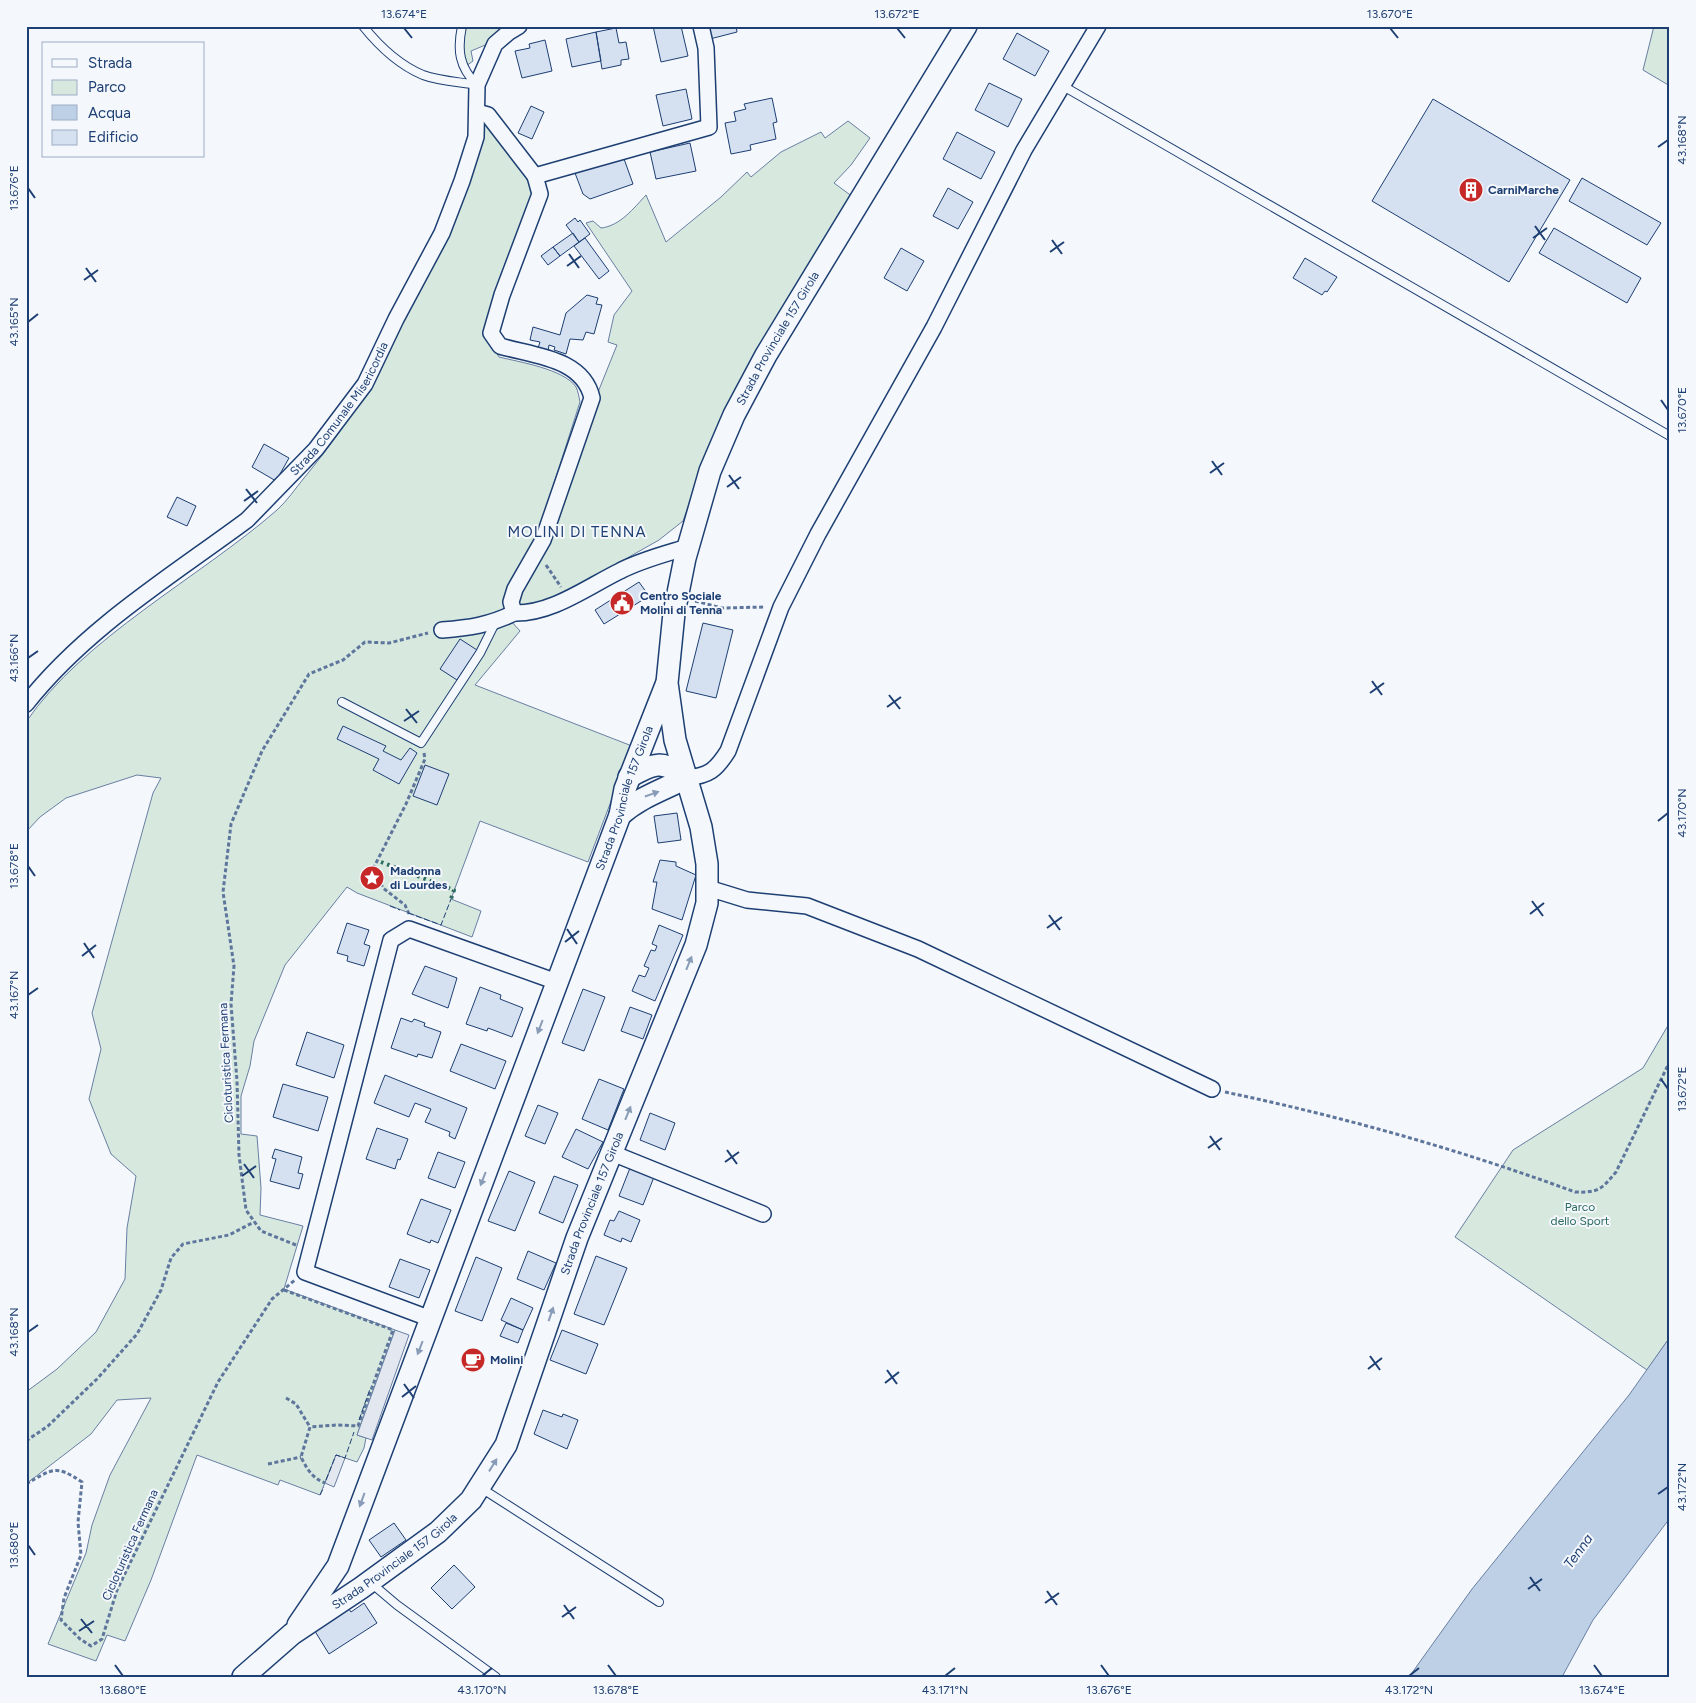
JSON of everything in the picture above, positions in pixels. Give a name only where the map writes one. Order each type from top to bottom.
[{"type":"main road","name":"Strada Provinciale 157 Girola","points":[[243,1677],[292,1634],[363,1587],[438,1532],[471,1500],[506,1445],[577,1238],[696,944],[707,903],[708,864],[700,827],[673,731],[667,683],[669,647],[677,596],[688,547],[710,471],[734,415],[766,355],[966,26]]},
{"type":"main road","name":"Strada Provinciale 157 Girola","points":[[292,1634],[338,1566],[620,815],[629,777],[667,683]]},
{"type":"main road","points":[[620,815],[645,796],[663,790],[686,778],[672,766],[661,764],[648,766],[629,777]]},
{"type":"main road","points":[[338,1566],[339,1579],[343,1586],[363,1587]]},
{"type":"street","name":"Strada Comunale Misericordia","points":[[26,704],[48,677],[105,624],[247,520],[316,449],[365,384],[396,319],[442,233],[462,181],[476,137],[477,85],[495,44],[519,26]]},
{"type":"street","points":[[535,176],[709,128],[706,48],[701,26]]},
{"type":"street","points":[[686,778],[702,776],[719,765],[728,751],[782,607],[818,534],[934,327],[1024,150],[1098,26]]},
{"type":"street","points":[[477,112],[488,115],[535,176],[540,194],[502,295],[491,333],[500,346],[566,364],[589,384],[592,398],[542,540],[515,589],[511,602],[514,613]]},
{"type":"street","points":[[442,630],[474,628],[495,623],[514,613],[526,613],[575,594],[621,570],[688,547]]},
{"type":"street","points":[[708,888],[747,900],[807,906],[918,949],[1212,1089]]},
{"type":"street","points":[[431,1319],[305,1272],[391,940],[409,928],[557,982]]},
{"type":"street","points":[[612,1153],[763,1214]]},
{"type":"lane","points":[[363,26],[374,40],[398,61],[424,75],[477,85]]},
{"type":"lane","points":[[462,26],[459,51],[461,63],[477,85]]},
{"type":"lane","points":[[1062,86],[1670,436]]},
{"type":"lane","points":[[342,702],[422,743],[480,653],[495,623]]},
{"type":"lane","points":[[479,1487],[659,1602]]},
{"type":"lane","points":[[363,1587],[396,1605],[496,1677]]},
{"type":"path","points":[[542,540],[543,559],[550,573],[561,586],[575,594]]},
{"type":"path","points":[[677,596],[722,608],[782,607]]},
{"type":"path","name":"Cicloturistica Fermana","points":[[254,1222],[246,1210],[239,1155],[237,1081],[231,1004],[234,966],[223,892],[231,824],[262,750],[309,674],[343,660],[364,642],[389,643],[442,630]]},
{"type":"path","points":[[409,928],[409,910],[383,888],[374,867],[406,804],[425,759],[422,743]]},
{"type":"path","points":[[1212,1089],[1306,1109],[1410,1137],[1575,1192],[1594,1193],[1605,1185],[1616,1172],[1670,1061]]},
{"type":"path","points":[[26,1442],[48,1426],[97,1379],[137,1334],[161,1290],[171,1258],[183,1244],[229,1235],[254,1222],[261,1231],[310,1251]]},
{"type":"path","name":"Cicloturistica Fermana","points":[[26,1484],[53,1469],[64,1470],[82,1482],[78,1522],[81,1555],[64,1598],[61,1620],[80,1639],[91,1646],[102,1639],[117,1590],[218,1382],[272,1299],[305,1272]]},
{"type":"path","points":[[284,1290],[393,1330],[358,1426],[310,1427]]},
{"type":"path","points":[[286,1398],[296,1404],[310,1427],[301,1457]]},
{"type":"path","points":[[268,1464],[301,1457]]},
{"type":"path","points":[[301,1457],[317,1480],[325,1484]]},
{"type":"green space","points":[[465,26],[511,26],[490,43],[471,51],[473,61],[466,66],[462,54]]},
{"type":"green space","points":[[1654,26],[1670,26],[1670,86],[1643,70]]},
{"type":"green space","points":[[848,121],[870,138],[851,165],[834,183],[853,197],[776,320],[716,429],[683,521],[659,540],[569,591],[541,603],[518,606],[517,593],[617,345],[608,342],[614,315],[632,291],[586,223],[593,221],[601,228],[608,227],[626,216],[646,195],[666,242],[721,197],[747,172],[751,177],[781,152],[821,132],[825,138]]},
{"type":"green space","points":[[486,123],[535,188],[488,338],[499,357],[540,367],[562,375],[576,387],[580,402],[534,546],[505,608],[501,610],[520,631],[475,685],[632,746],[588,862],[480,821],[451,899],[481,911],[472,937],[357,893],[347,887],[285,965],[254,1041],[250,1066],[241,1096],[241,1134],[257,1136],[261,1188],[260,1215],[303,1226],[284,1289],[395,1330],[357,1435],[366,1438],[364,1448],[357,1462],[336,1455],[320,1495],[280,1480],[278,1485],[197,1455],[151,1580],[125,1641],[107,1635],[96,1661],[48,1644],[86,1553],[92,1525],[110,1475],[151,1398],[117,1400],[91,1434],[26,1484],[26,1392],[57,1369],[96,1332],[125,1279],[127,1228],[136,1176],[111,1154],[89,1099],[101,1049],[92,1013],[153,793],[161,778],[137,775],[66,798],[40,817],[26,832],[26,722],[50,692],[78,663],[110,636],[277,510],[322,456],[370,386],[482,126]]},
{"type":"green space","name":"Parco dello Sport","points":[[1670,1022],[1670,1337],[1647,1370],[1455,1237],[1513,1150],[1643,1068]]},
{"type":"shaded area","points":[[395,1330],[409,1335],[372,1440],[357,1435]]},
{"type":"shaded area","points":[[336,1455],[345,1458],[334,1487],[325,1483]]},
{"type":"water","name":"Tenna","points":[[1670,1337],[1670,1518],[1593,1620],[1562,1677],[1409,1677],[1472,1589],[1629,1395]]},
{"type":"building","points":[[653,26],[681,26],[688,56],[661,62]]},
{"type":"building","points":[[703,26],[736,26],[737,32],[706,40]]},
{"type":"building","points":[[616,28],[619,43],[626,42],[629,59],[621,60],[621,65],[602,69],[596,32]]},
{"type":"building","points":[[596,32],[601,61],[572,67],[566,39]]},
{"type":"building","points":[[1017,33],[1049,51],[1035,76],[1003,59]]},
{"type":"building","points":[[545,40],[552,71],[522,78],[515,51],[530,48],[529,44]]},
{"type":"building","points":[[989,83],[1022,99],[1008,127],[975,110]]},
{"type":"building","points":[[686,89],[692,119],[663,126],[656,95]]},
{"type":"building","points":[[772,98],[777,122],[773,123],[776,139],[750,145],[751,150],[731,154],[725,123],[736,121],[734,112],[746,109],[744,104]]},
{"type":"building","name":"CarniMarche","points":[[1433,99],[1570,180],[1509,282],[1372,201]]},
{"type":"building","points":[[531,106],[544,112],[532,139],[518,133]]},
{"type":"building","points":[[957,132],[995,152],[981,179],[943,159]]},
{"type":"building","points":[[690,143],[696,171],[656,179],[650,152]]},
{"type":"building","points":[[623,156],[633,184],[590,199],[583,194],[575,173]]},
{"type":"building","points":[[1582,178],[1661,223],[1647,245],[1569,201]]},
{"type":"building","points":[[948,188],[973,202],[958,229],[933,216]]},
{"type":"building","points":[[575,218],[578,222],[580,220],[590,234],[579,242],[566,225]]},
{"type":"building","points":[[1554,228],[1641,278],[1627,303],[1539,253]]},
{"type":"building","points":[[573,233],[579,242],[560,256],[553,247]]},
{"type":"building","points":[[585,238],[609,271],[599,279],[574,246]]},
{"type":"building","points":[[553,247],[560,256],[548,265],[541,256]]},
{"type":"building","points":[[901,248],[924,261],[907,291],[884,278]]},
{"type":"building","points":[[1305,258],[1337,277],[1327,292],[1325,291],[1322,295],[1293,278]]},
{"type":"building","points":[[587,295],[598,298],[596,304],[602,305],[594,334],[586,332],[583,340],[570,339],[566,354],[554,350],[555,347],[549,345],[548,351],[538,348],[540,342],[530,340],[533,327],[560,335],[566,313]]},
{"type":"building","points":[[264,444],[289,458],[276,481],[252,467]]},
{"type":"building","points":[[177,497],[196,506],[187,526],[167,517]]},
{"type":"building","name":"Centro Sociale Molini di Tenna","points":[[639,582],[649,596],[604,624],[595,610]]},
{"type":"building","points":[[703,623],[733,630],[716,698],[686,691]]},
{"type":"building","points":[[460,639],[477,650],[457,680],[440,669]]},
{"type":"building","points":[[343,726],[386,746],[383,751],[401,760],[410,748],[417,753],[399,784],[373,770],[379,759],[337,739]]},
{"type":"building","points":[[425,765],[449,774],[437,805],[413,796]]},
{"type":"building","points":[[677,813],[681,840],[658,843],[654,816]]},
{"type":"building","points":[[660,860],[676,862],[676,866],[696,875],[682,920],[652,909],[657,882],[653,882]]},
{"type":"building","points":[[347,923],[369,930],[364,944],[370,946],[364,966],[347,961],[348,956],[337,953]]},
{"type":"building","points":[[659,925],[683,935],[655,1001],[632,991],[639,975],[645,977],[649,968],[644,966],[651,950],[655,951],[657,946],[652,944]]},
{"type":"building","points":[[425,966],[457,978],[448,1008],[412,994]]},
{"type":"building","points":[[480,987],[501,995],[500,999],[523,1008],[512,1037],[488,1028],[487,1031],[466,1024]]},
{"type":"building","points":[[583,989],[605,997],[584,1051],[562,1043]]},
{"type":"building","points":[[630,1007],[652,1015],[643,1039],[621,1031]]},
{"type":"building","points":[[401,1018],[412,1022],[414,1019],[425,1023],[424,1026],[441,1032],[432,1058],[418,1054],[417,1057],[391,1048]]},
{"type":"building","points":[[307,1032],[344,1045],[334,1078],[296,1065]]},
{"type":"building","points":[[461,1044],[506,1061],[495,1089],[450,1071]]},
{"type":"building","points":[[385,1075],[467,1108],[455,1139],[449,1136],[450,1132],[425,1122],[431,1109],[415,1103],[409,1117],[374,1103]]},
{"type":"building","points":[[599,1079],[624,1089],[608,1130],[582,1119]]},
{"type":"building","points":[[283,1084],[328,1097],[318,1131],[273,1117]]},
{"type":"building","points":[[538,1105],[558,1113],[545,1144],[525,1136]]},
{"type":"building","points":[[650,1113],[675,1123],[665,1150],[640,1140]]},
{"type":"building","points":[[377,1128],[408,1139],[395,1169],[366,1159]]},
{"type":"building","points":[[576,1129],[603,1142],[588,1169],[562,1157]]},
{"type":"building","points":[[275,1149],[302,1157],[298,1173],[303,1174],[299,1189],[270,1181],[276,1159],[272,1158]]},
{"type":"building","points":[[438,1152],[465,1162],[455,1188],[428,1178]]},
{"type":"building","points":[[630,1168],[654,1177],[643,1205],[619,1196]]},
{"type":"building","points":[[509,1171],[535,1182],[515,1231],[488,1221]]},
{"type":"building","points":[[554,1176],[578,1185],[563,1223],[539,1213]]},
{"type":"building","points":[[421,1199],[451,1210],[438,1243],[431,1240],[430,1243],[407,1234]]},
{"type":"building","points":[[619,1211],[640,1220],[631,1242],[622,1238],[621,1242],[604,1235],[610,1220],[614,1221]]},
{"type":"building","points":[[528,1251],[556,1263],[544,1290],[517,1279]]},
{"type":"building","points":[[596,1256],[627,1268],[604,1325],[574,1314]]},
{"type":"building","points":[[476,1257],[502,1268],[482,1321],[455,1311]]},
{"type":"building","points":[[400,1259],[430,1270],[419,1298],[389,1287]]},
{"type":"building","points":[[511,1298],[533,1308],[523,1330],[501,1320]]},
{"type":"building","points":[[506,1323],[523,1330],[518,1343],[500,1336]]},
{"type":"building","points":[[562,1330],[598,1344],[586,1374],[550,1360]]},
{"type":"building","points":[[543,1410],[562,1417],[563,1414],[578,1420],[567,1449],[534,1434]]},
{"type":"building","points":[[394,1523],[406,1540],[381,1557],[369,1540]]},
{"type":"building","points":[[454,1565],[475,1587],[452,1609],[431,1588]]},
{"type":"building","points":[[364,1603],[377,1623],[329,1654],[313,1628],[347,1606],[351,1612]]},
{"type":"hedge","points":[[381,862],[454,890],[451,899]]},
{"type":"fence","points":[[408,913],[441,925],[451,899]]},
{"type":"fence","points":[[390,906],[400,910]]},
{"type":"fence","points":[[359,1420],[370,1389]]},
{"type":"fence","points":[[326,1480],[336,1455],[345,1458],[354,1432]]},
{"type":"fence","points":[[320,1495],[324,1487]]},
{"type":"place","name":"CarniMarche","points":[[1471,190]]},
{"type":"place","name":"Centro Sociale Molini di Tenna","points":[[622,603]]},
{"type":"place","name":"Madonna di Lourdes","points":[[372,878]]},
{"type":"place","name":"Molini","points":[[473,1360]]},
{"type":"district","name":"MOLINI DI TENNA","points":[[577,532]]}]
